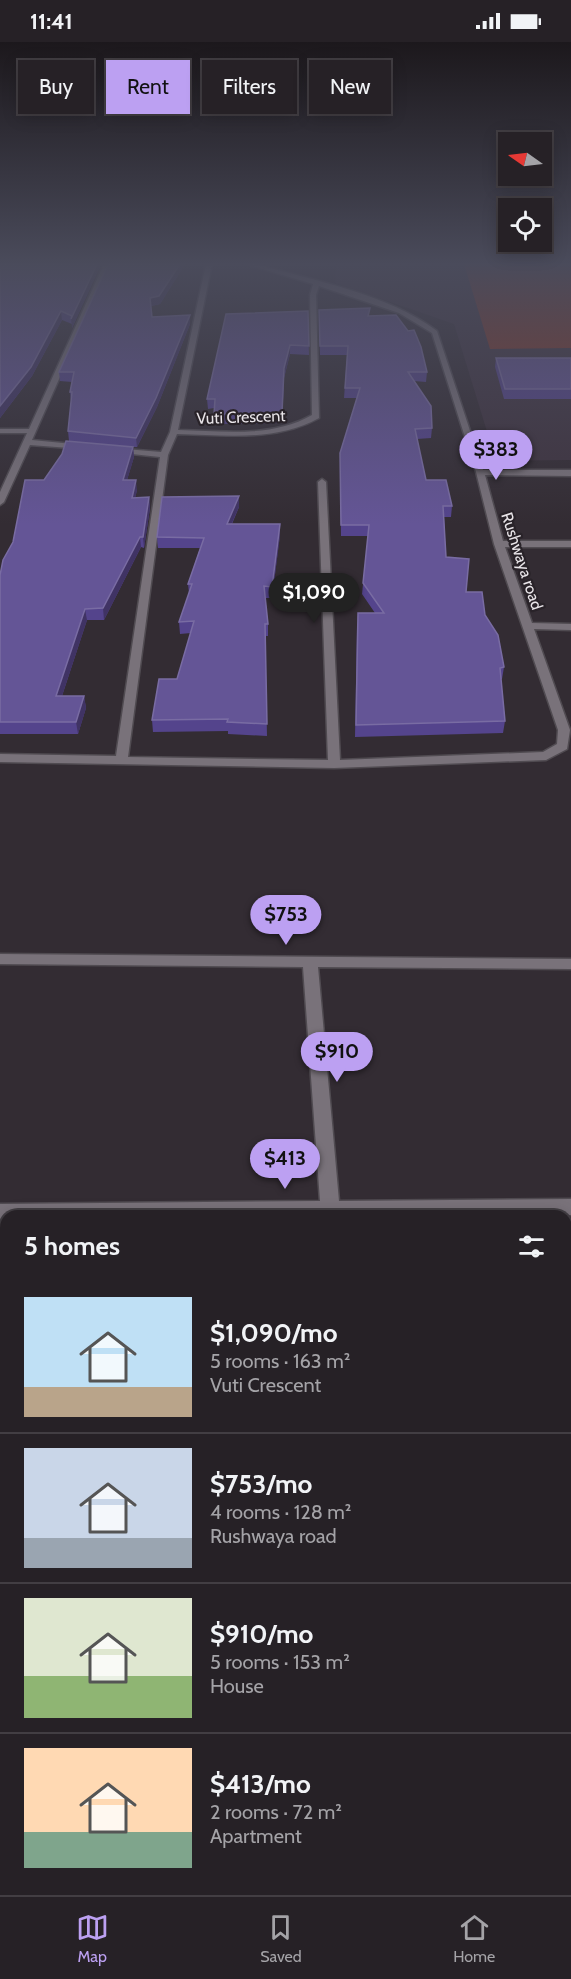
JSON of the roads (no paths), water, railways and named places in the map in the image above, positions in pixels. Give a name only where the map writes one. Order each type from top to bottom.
[{"type":"street","points":[[0,502],[5,478],[27,442],[67,350]]},
{"type":"street","points":[[121,761],[164,455],[174,432],[191,350]]},
{"type":"street","name":"Vuti Crescent","points":[[174,432],[256,432],[294,428],[307,423],[316,416],[314,350]]},
{"type":"street","name":"Rushwaya road","points":[[334,764],[546,756],[563,746],[568,730],[527,626],[499,544],[480,472],[441,350]]},
{"type":"street","points":[[0,431],[31,431]]},
{"type":"street","points":[[27,442],[95,449]]},
{"type":"street","points":[[107,450],[164,455]]},
{"type":"street","points":[[480,472],[571,473]]},
{"type":"street","points":[[0,758],[334,764],[322,482]]},
{"type":"street","points":[[499,544],[571,544]]},
{"type":"street","points":[[527,626],[571,627]]},
{"type":"street","points":[[0,959],[571,964]]},
{"type":"street","points":[[310,962],[330,1207]]},
{"type":"street","points":[[132,1210],[571,1207]]}]
